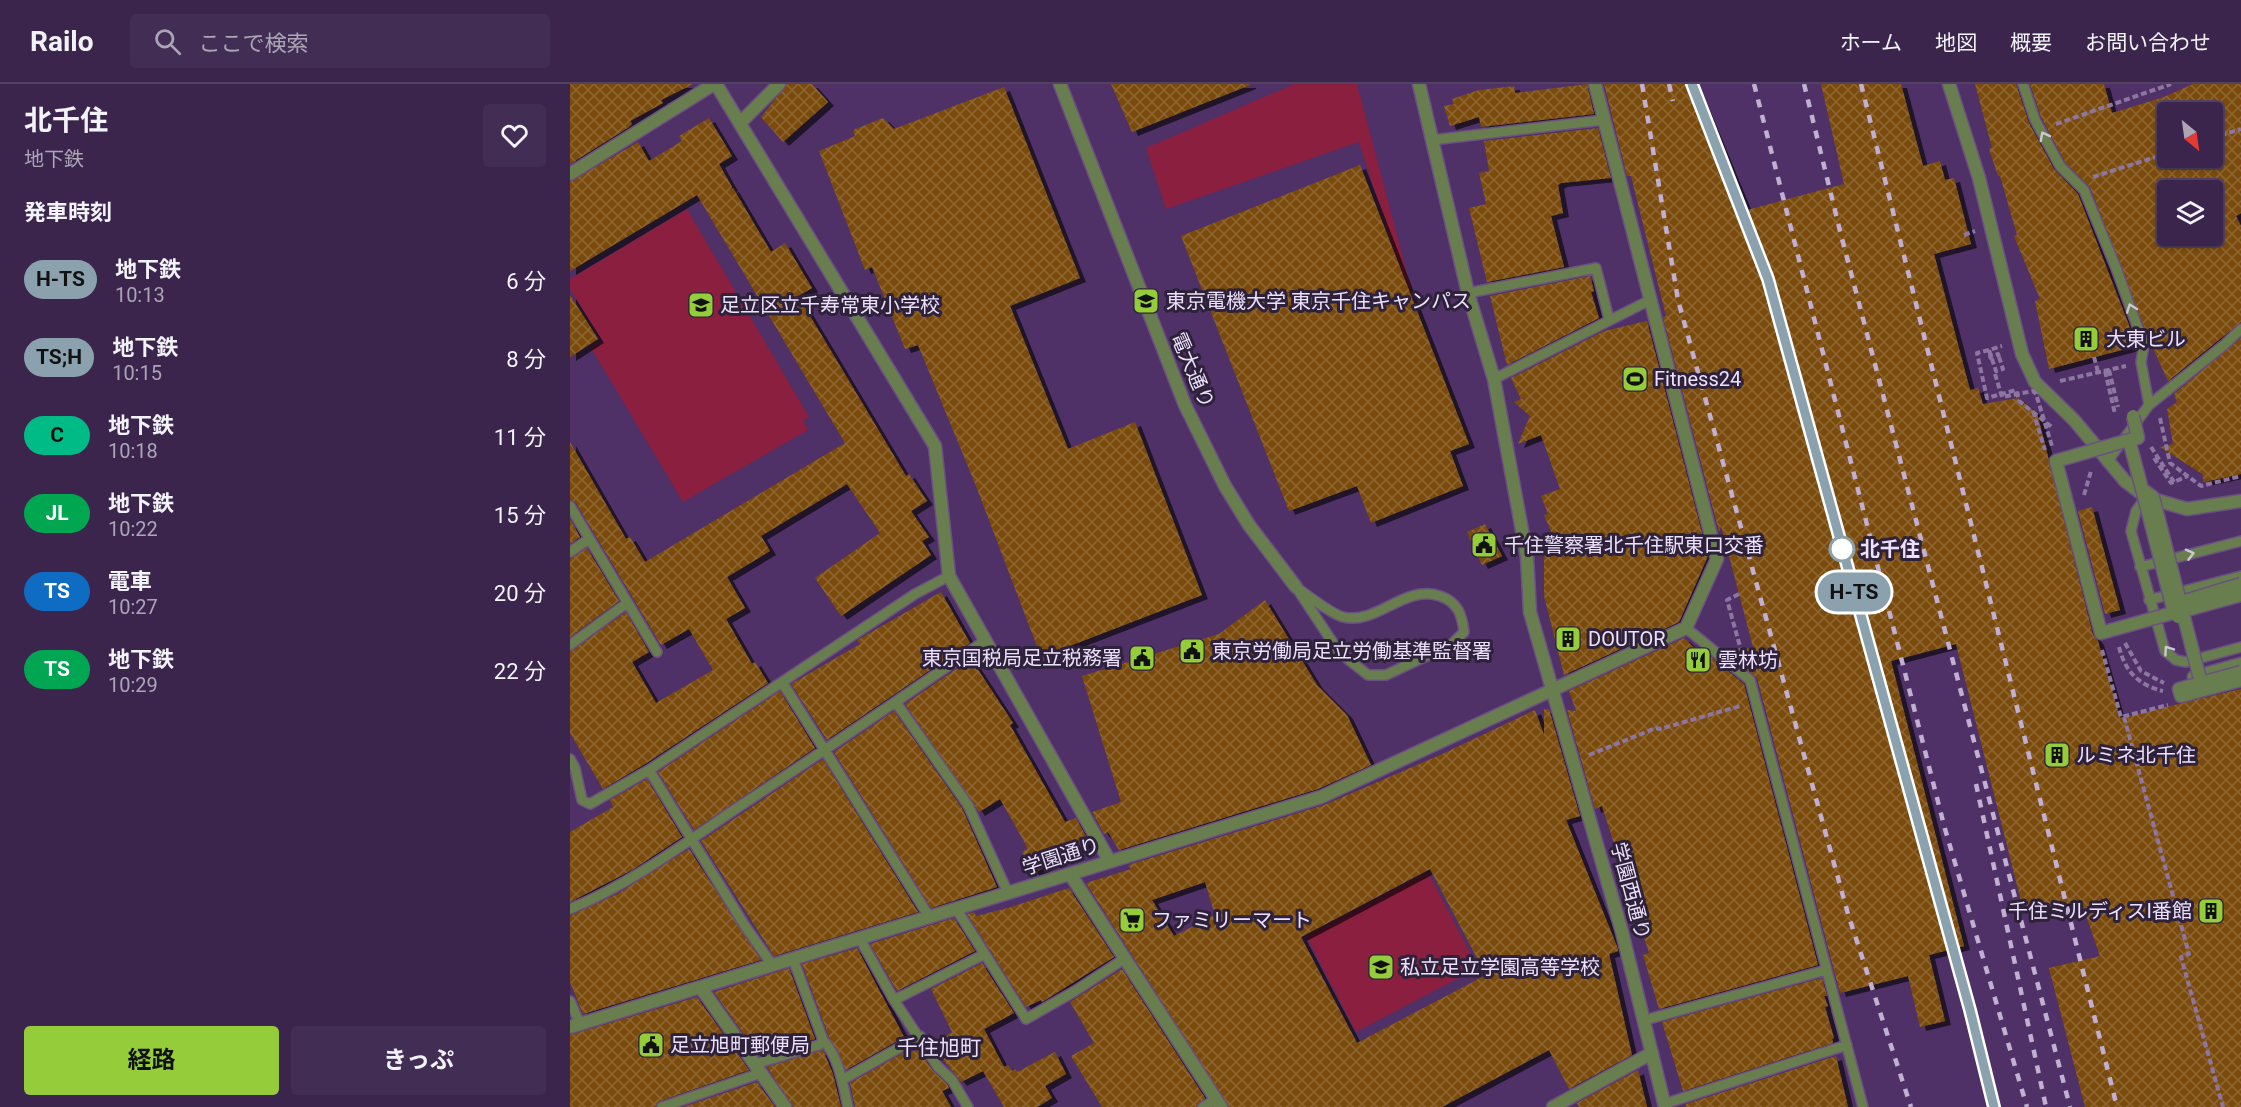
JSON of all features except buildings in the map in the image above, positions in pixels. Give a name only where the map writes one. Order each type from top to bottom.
[{"type":"street","points":[[570,174],[715,84],[935,446],[949,576],[1109,860]]},
{"type":"street","points":[[740,123],[779,84]]},
{"type":"street","name":"電大通り","points":[[1060,84],[1185,405],[1225,486],[1249,525],[1296,587]]},
{"type":"street","name":"学園西通り","points":[[1419,84],[1468,293],[1494,379],[1527,557],[1530,612],[1575,760],[1645,1020],[1665,1105]]},
{"type":"street","points":[[1595,84],[1718,559],[1686,628]]},
{"type":"street","points":[[1948,84],[1979,178],[2028,369],[2035,382],[2074,420],[2125,481],[2144,493],[2187,509],[2241,501]]},
{"type":"street","points":[[2123,415],[2138,438],[2056,461],[2101,633],[2241,584]]},
{"type":"street","points":[[2129,440],[2144,493]]},
{"type":"street","points":[[2144,493],[2153,496],[2178,607],[2198,680]]},
{"type":"street","points":[[2178,607],[2241,595]]},
{"type":"street","name":"学園通り","points":[[575,1025],[957,910],[1109,860],[1320,796],[1551,687],[1686,628]]},
{"type":"street","points":[[2241,664],[2179,689],[2181,696],[2241,680]]},
{"type":"street","points":[[2198,680],[2241,672]]},
{"type":"street","points":[[1070,874],[1219,1103]]},
{"type":"street","points":[[701,988],[785,1107]]},
{"type":"street","points":[[1553,1107],[1652,1053]]},
{"type":"lane","points":[[2023,84],[2041,130],[2060,166],[2078,182],[2116,268],[2144,345],[2141,362],[2152,402]]},
{"type":"lane","points":[[1432,140],[1604,120]]},
{"type":"lane","points":[[1468,293],[1596,268],[1610,319]]},
{"type":"lane","points":[[1494,379],[1650,300]]},
{"type":"lane","points":[[2107,462],[2152,402],[2241,329]]},
{"type":"lane","points":[[2144,493],[2131,531],[2165,651],[2176,660],[2192,661],[2241,647]]},
{"type":"lane","points":[[570,506],[657,652]]},
{"type":"lane","points":[[570,552],[589,539]]},
{"type":"lane","points":[[2140,567],[2241,542]]},
{"type":"lane","points":[[570,759],[575,768],[582,800],[590,804],[650,770],[915,594],[949,576]]},
{"type":"lane","points":[[2149,600],[2241,576]]},
{"type":"lane","points":[[1296,587],[1341,617],[1361,617],[1409,595],[1428,592],[1449,599],[1462,614],[1464,632],[1452,644],[1386,675],[1368,675],[1339,651],[1296,587]]},
{"type":"lane","points":[[570,645],[627,603]]},
{"type":"lane","points":[[1686,628],[1750,680],[1863,1107]]},
{"type":"lane","points":[[570,909],[599,897],[692,839],[897,704],[986,640]]},
{"type":"lane","points":[[782,682],[930,918]]},
{"type":"lane","points":[[897,704],[968,805],[1008,894]]},
{"type":"lane","points":[[650,770],[773,966]]},
{"type":"lane","points":[[957,910],[1026,1019],[1124,959]]},
{"type":"lane","points":[[860,939],[894,1000],[920,1036],[938,1067],[952,1080],[968,1107]]},
{"type":"lane","points":[[894,1000],[985,954]]},
{"type":"lane","points":[[793,959],[823,1040],[829,1047],[842,1080],[848,1107]]},
{"type":"lane","points":[[1645,1020],[1826,970]]},
{"type":"lane","points":[[570,1001],[575,1025]]},
{"type":"lane","points":[[842,1080],[920,1036]]},
{"type":"lane","points":[[662,1107],[819,1045],[823,1040]]},
{"type":"lane","points":[[1665,1105],[1847,1045]]},
{"type":"lane","points":[[1203,1107],[1219,1103]]},
{"type":"path","points":[[2041,130],[2171,84]]},
{"type":"path","points":[[2223,135],[2241,129]]},
{"type":"path","points":[[2078,182],[2157,157]]},
{"type":"path","points":[[1964,235],[1975,231]]},
{"type":"path","points":[[2007,345],[1977,353],[1988,398],[2016,390],[2019,401],[2060,434]]},
{"type":"path","points":[[1989,350],[1992,358],[1996,371],[2003,369],[1998,354],[1990,356],[2002,397],[2032,390],[2036,394],[2056,461]]},
{"type":"path","points":[[2094,357],[2098,372]]},
{"type":"path","points":[[2060,381],[2141,362]]},
{"type":"path","points":[[2107,370],[2123,415]]},
{"type":"path","points":[[2152,402],[2170,463],[2201,486],[2241,476]]},
{"type":"path","points":[[2148,446],[2172,480],[2188,476]]},
{"type":"path","points":[[2083,499],[2092,471],[2088,464]]},
{"type":"path","points":[[1739,594],[1727,600],[1750,680]]},
{"type":"path","points":[[2116,637],[2122,658],[2131,675],[2143,685],[2167,691]]},
{"type":"path","points":[[2125,642],[2141,670],[2159,681]]},
{"type":"path","points":[[1575,760],[1656,728],[1660,729],[1755,702]]},
{"type":"path","points":[[2124,717],[2189,954],[2181,957],[2223,1107]]},
{"type":"shaded area","points":[[1294,84],[1357,84],[1436,383],[1359,142],[1166,209],[1146,148]]},
{"type":"shaded area","points":[[687,209],[809,417],[803,420],[808,430],[683,502],[591,348],[602,341],[570,289],[570,279]]},
{"type":"shaded area","points":[[1428,872],[1478,968],[1356,1032],[1306,936]]},
{"type":"railway","points":[[1642,84],[1678,300],[1848,914],[1911,1107]]},
{"type":"railway","points":[[1669,84],[1673,101]]},
{"type":"railway","points":[[1692,84],[1768,279],[1994,1107]]},
{"type":"railway","points":[[1754,84],[1945,829],[2027,1107]]},
{"type":"railway","points":[[1804,84],[1840,231],[2070,1107]]},
{"type":"railway","points":[[1861,84],[2117,1107]]},
{"type":"railway","points":[[1976,784],[2046,1107]]},
{"type":"metro line","name":"H-TS","points":[[1692,84],[1768,279],[1970,1010],[1994,1107]]},
{"type":"place","name":"東京電機大学 東京千住キャンパス","points":[[1146,301]]},
{"type":"place","name":"足立区立千寿常東小学校","points":[[701,305]]},
{"type":"place","name":"大東ビル","points":[[2086,339]]},
{"type":"place","name":"Fitness24","points":[[1635,379]]},
{"type":"place","name":"千住警察署北千住駅東口交番","points":[[1484,545]]},
{"type":"place","name":"北千住","points":[[1842,549]]},
{"type":"place","name":"DOUTOR","points":[[1568,639]]},
{"type":"place","name":"東京労働局足立労働基準監督署","points":[[1192,651]]},
{"type":"place","name":"東京国税局足立税務署","points":[[1142,658]]},
{"type":"place","name":"雲林坊","points":[[1698,660]]},
{"type":"place","name":"ルミネ北千住","points":[[2057,755]]},
{"type":"place","name":"千住ミルディスI番館","points":[[2211,911]]},
{"type":"place","name":"ファミリーマート","points":[[1132,920]]},
{"type":"place","name":"私立足立学園高等学校","points":[[1381,967]]},
{"type":"place","name":"足立旭町郵便局","points":[[651,1045]]},
{"type":"district","name":"千住旭町","points":[[939,1048]]}]
